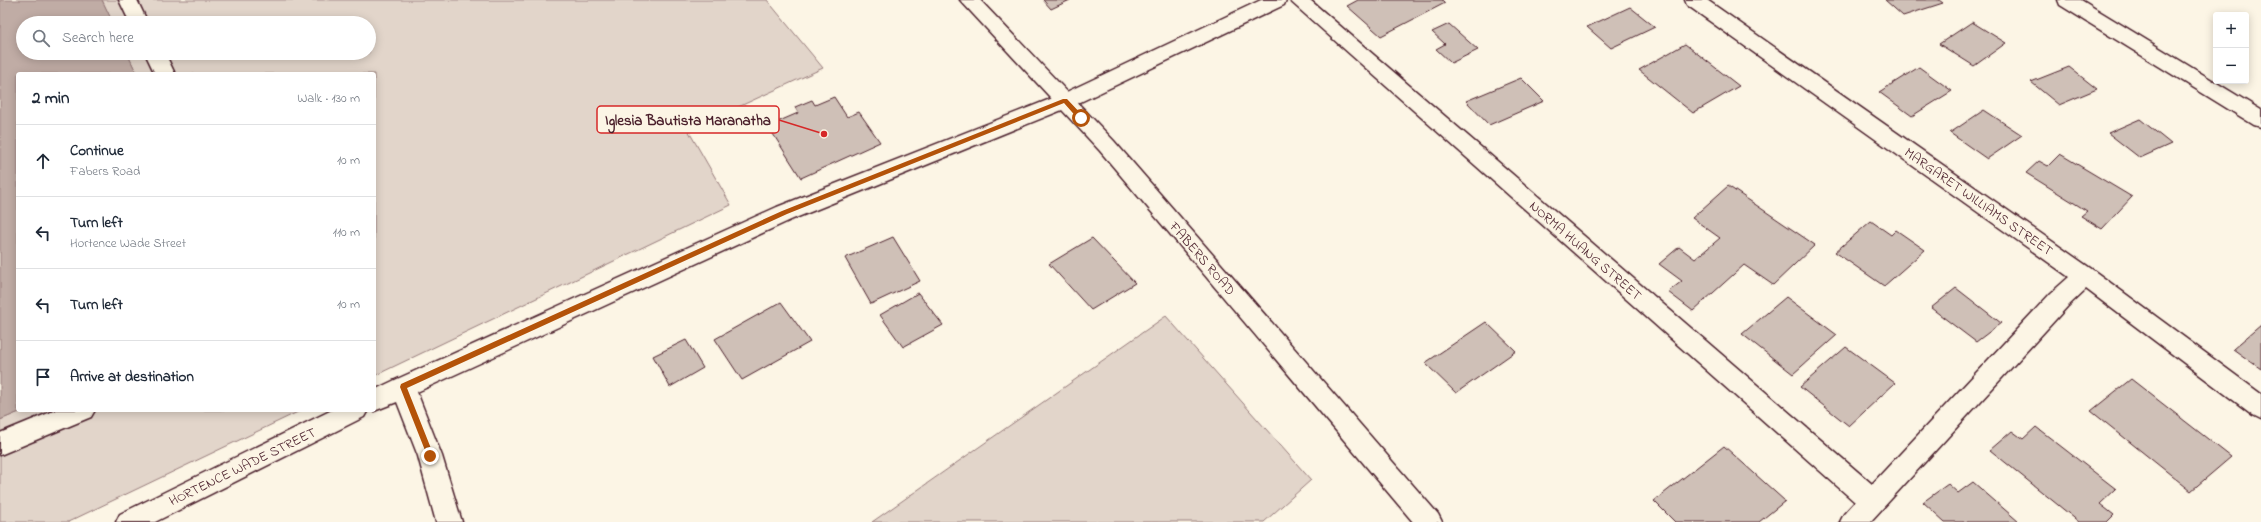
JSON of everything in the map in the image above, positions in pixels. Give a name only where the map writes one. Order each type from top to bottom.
[{"type":"street","points":[[128,0],[136,16]]},
{"type":"street","name":"FABERS ROAD","points":[[970,0],[1107,146],[1429,522]]},
{"type":"street","points":[[376,400],[785,213],[1065,101],[1277,0]]},
{"type":"street","name":"NORMA HUANG STREET","points":[[1298,0],[1873,501]]},
{"type":"street","name":"MARGARET WILLIAMS STREET","points":[[1694,0],[2085,276],[2261,408]]},
{"type":"street","points":[[2067,0],[2261,120]]},
{"type":"street","points":[[158,60],[164,72]]},
{"type":"street","points":[[1853,522],[2059,300],[2085,276]]},
{"type":"street","points":[[403,387],[430,456],[449,522]]},
{"type":"street","points":[[0,444],[78,412]]},
{"type":"street","name":"HORTENCE WADE STREET","points":[[129,522],[352,412]]},
{"type":"shaded area","points":[[0,0],[102,0],[110,16],[16,16],[16,60],[130,60],[136,72],[16,72],[16,412],[19,412],[0,420]]},
{"type":"shaded area","points":[[102,0],[767,0],[823,68],[688,130],[731,205],[376,375],[376,72],[136,72],[130,60],[376,60],[376,16],[110,16]]},
{"type":"shaded area","points":[[1166,316],[1311,480],[1264,522],[872,522]]},
{"type":"shaded area","points":[[19,412],[298,412],[68,522],[0,522],[0,420]]},
{"type":"building","points":[[1043,0],[1070,0],[1051,9]]},
{"type":"building","points":[[1358,0],[1442,0],[1445,3],[1381,36],[1347,6]]},
{"type":"building","points":[[1885,0],[1939,0],[1943,3],[1903,16]]},
{"type":"building","points":[[1630,7],[1655,27],[1611,48],[1587,27]]},
{"type":"building","points":[[1972,22],[2006,43],[1974,66],[1939,44]]},
{"type":"building","points":[[1449,24],[1478,50],[1451,63],[1436,49],[1445,44],[1432,32]]},
{"type":"building","points":[[1685,44],[1739,86],[1693,113],[1639,70]]},
{"type":"building","points":[[1919,67],[1952,91],[1912,116],[1879,92]]},
{"type":"building","points":[[2069,67],[2097,89],[2059,105],[2031,82]]},
{"type":"building","points":[[1521,78],[1544,101],[1489,125],[1466,101]]},
{"type":"building","points":[[834,97],[847,117],[859,112],[880,142],[801,178],[768,126],[798,113],[795,107],[812,100],[815,105]]},
{"type":"building","points":[[1984,110],[2022,135],[1987,159],[1950,133]]},
{"type":"building","points":[[2140,119],[2171,144],[2140,158],[2108,133]]},
{"type":"building","points":[[2060,154],[2132,197],[2102,229],[2081,216],[2087,211],[2026,173],[2039,161],[2048,166]]},
{"type":"building","points":[[1728,186],[1815,245],[1773,285],[1744,265],[1693,311],[1668,292],[1682,281],[1659,264],[1679,247],[1695,259],[1720,238],[1692,218]]},
{"type":"building","points":[[1871,221],[1891,235],[1896,230],[1925,250],[1884,286],[1835,252]]},
{"type":"building","points":[[893,237],[920,281],[871,304],[845,258]]},
{"type":"building","points":[[1092,238],[1135,283],[1091,310],[1049,264]]},
{"type":"building","points":[[1956,288],[2001,323],[1976,342],[1931,308]]},
{"type":"building","points":[[918,293],[943,325],[903,347],[880,315]]},
{"type":"building","points":[[1786,297],[1837,335],[1793,374],[1742,334]]},
{"type":"building","points":[[781,302],[810,342],[742,380],[715,339]]},
{"type":"building","points":[[1486,322],[1516,351],[1456,393],[1425,363]]},
{"type":"building","points":[[2261,325],[2261,369],[2233,349]]},
{"type":"building","points":[[686,340],[703,368],[670,387],[653,356]]},
{"type":"building","points":[[1846,347],[1895,383],[1849,426],[1800,387]]},
{"type":"building","points":[[2131,379],[2231,457],[2191,491],[2091,411]]},
{"type":"building","points":[[2036,427],[2116,489],[2100,504],[2114,515],[2107,522],[2079,522],[1990,450],[2012,431],[2023,439]]},
{"type":"building","points":[[1724,446],[1785,501],[1759,522],[1675,522],[1654,501]]},
{"type":"building","points":[[1973,482],[2019,522],[1945,522],[1923,502],[1948,484],[1958,493]]},
{"type":"place","name":"Iglesia Bautista Maranatha","points":[[824,134]]},
{"type":"route","points":[[430,456],[403,387],[785,213],[1065,101],[1081,118]]}]
